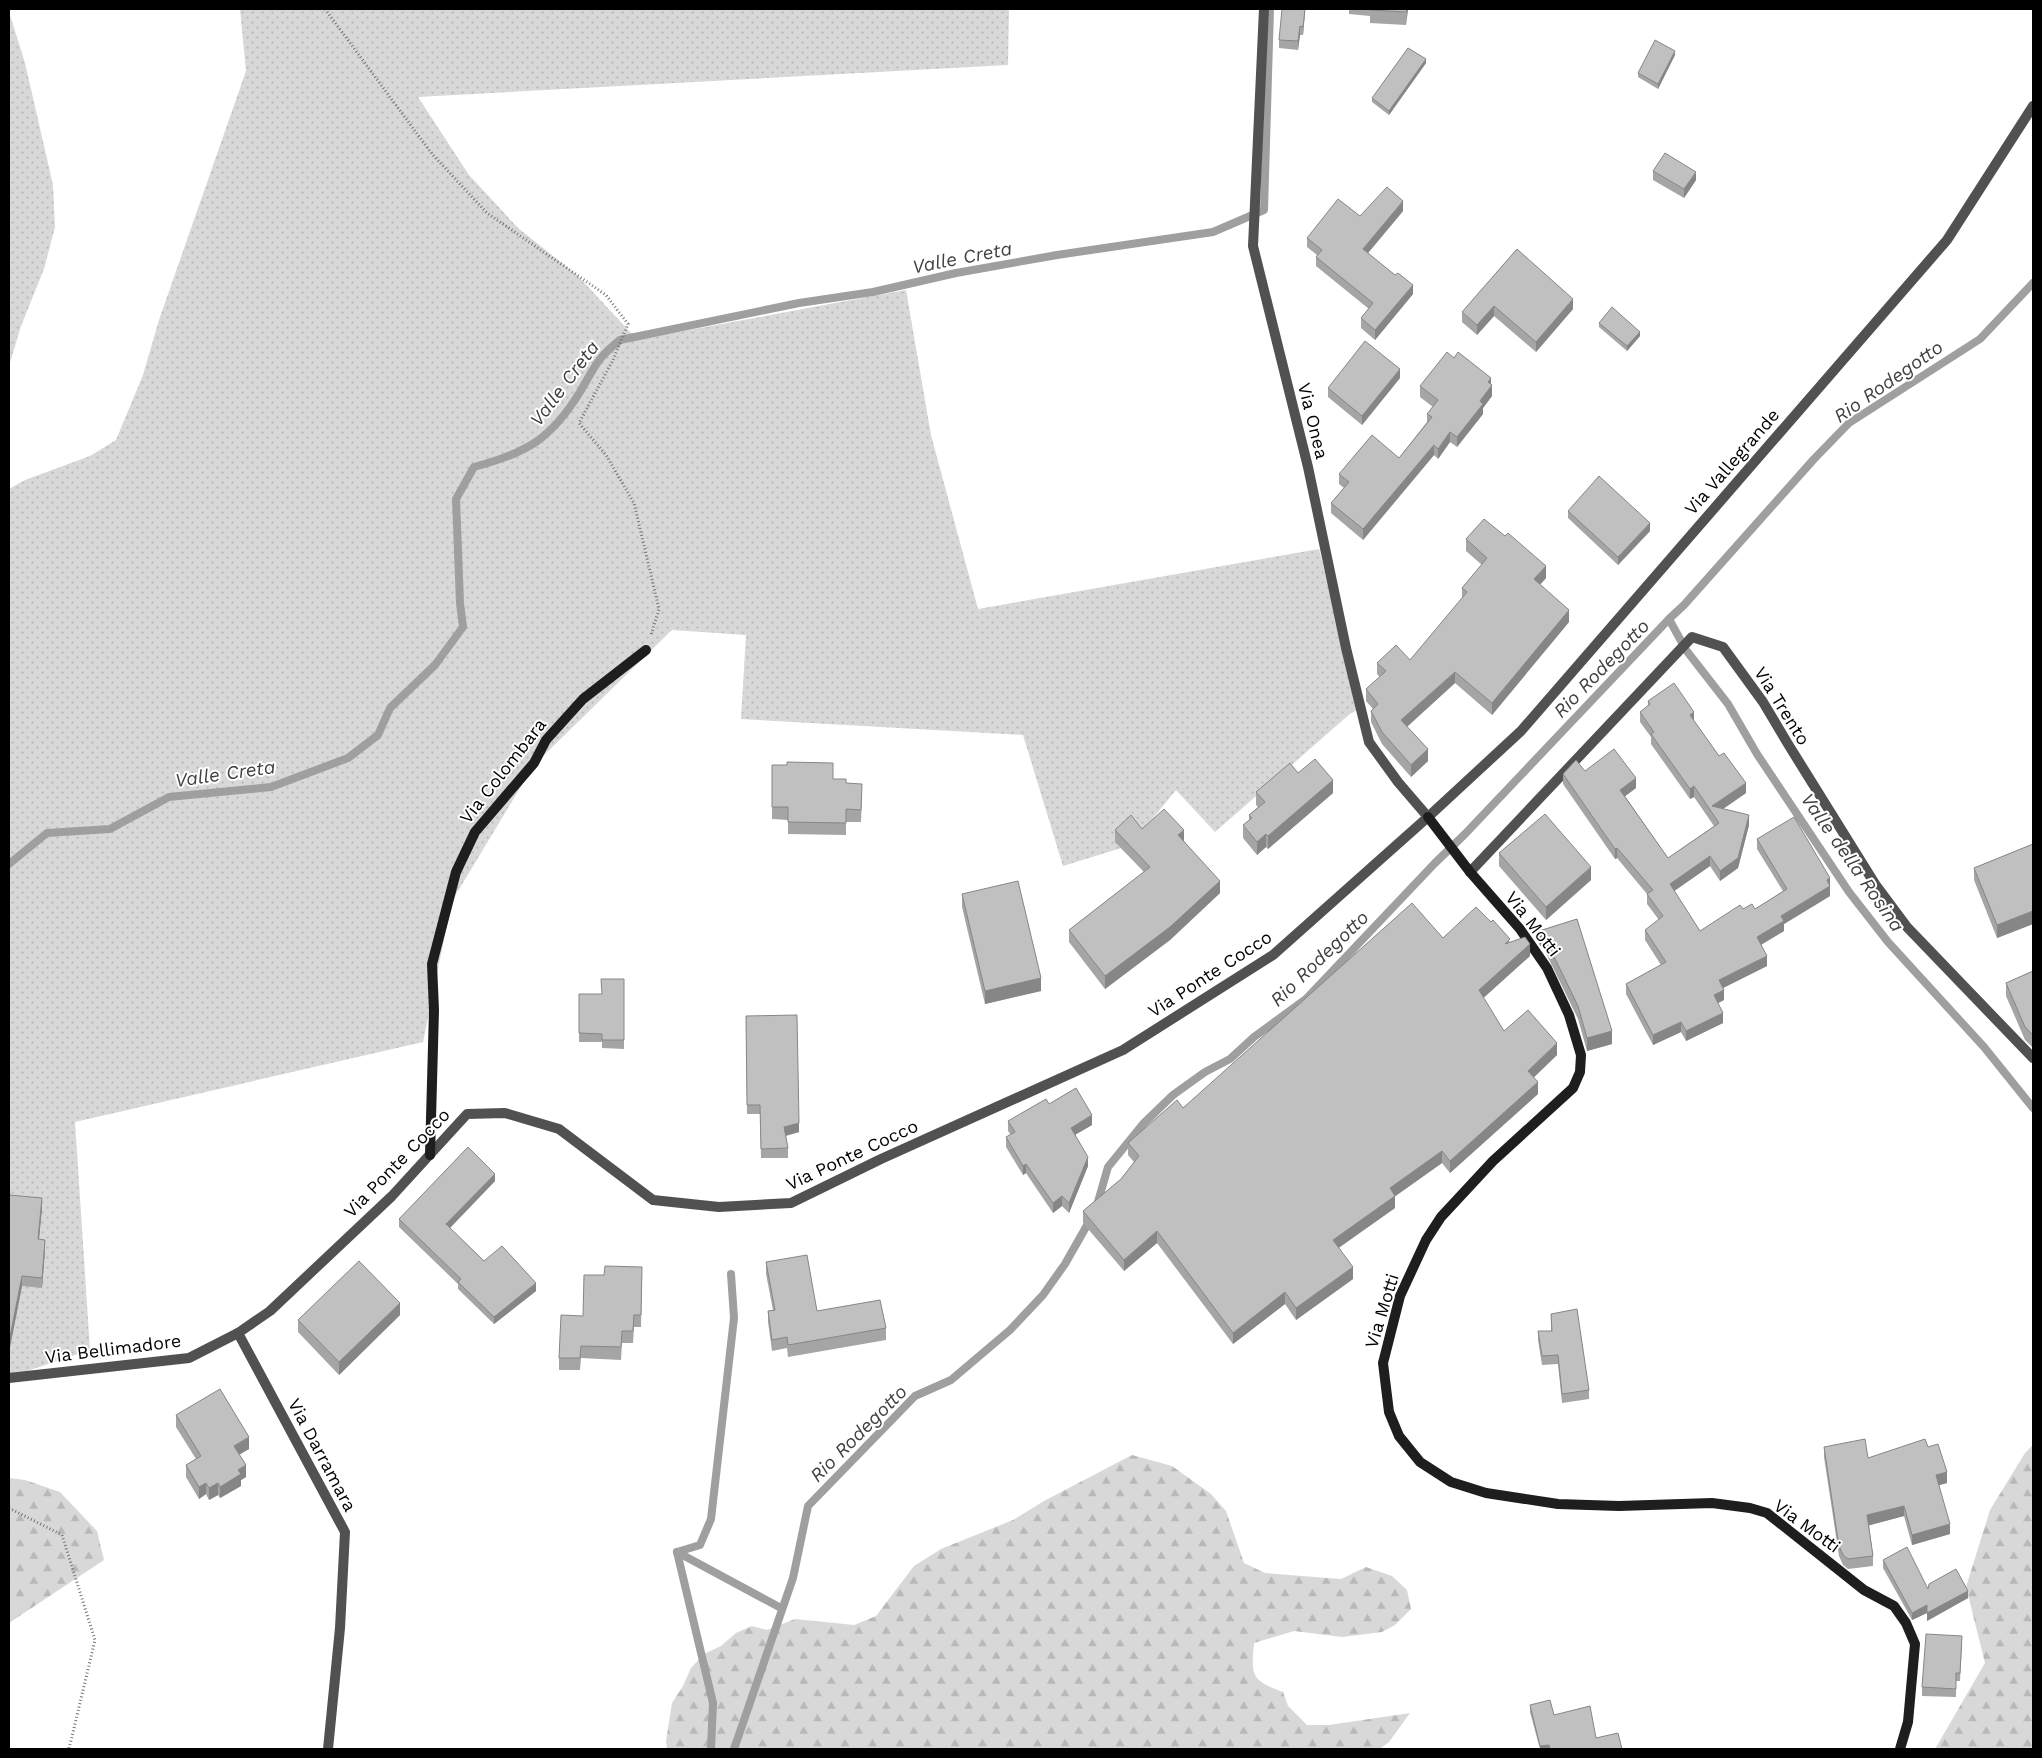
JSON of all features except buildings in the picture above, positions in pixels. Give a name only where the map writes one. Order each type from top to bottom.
[{"type":"street","name":"Via Onea","points":[[1264,9],[1253,246],[1308,467],[1346,648],[1369,742],[1398,782],[1428,817]]},
{"type":"street","name":"Via Vallegrande","points":[[1428,817],[1520,731],[1940,247],[2033,106]]},
{"type":"street","name":"Via Trento","points":[[1470,872],[1692,637],[1723,647],[1764,702],[1870,875],[1907,928],[2033,1058]]},
{"type":"street","name":"Via Colombara","points":[[430,1155],[434,1010],[432,964],[456,872],[475,832],[534,763],[546,740],[583,699],[646,650]]},
{"type":"street","name":"Via Motti","points":[[1428,817],[1464,861],[1470,872],[1520,929],[1547,968],[1569,1015],[1581,1055],[1580,1072],[1573,1088],[1494,1161],[1441,1217],[1426,1240],[1400,1296],[1383,1363],[1388,1412],[1399,1436],[1420,1462],[1451,1482],[1486,1493],[1567,1504],[1619,1506],[1712,1502],[1750,1508],[1767,1513],[1864,1590],[1894,1606],[1906,1623],[1915,1644],[1908,1722],[1900,1749]]},
{"type":"street","name":"Via Ponte Cocco","points":[[270,1311],[392,1196],[467,1114],[505,1112],[560,1129],[653,1200],[719,1207],[791,1203],[881,1159],[1122,1050],[1273,955],[1428,817]]},
{"type":"street","name":"Via Bellimadore","points":[[9,1378],[189,1358],[238,1334],[270,1311]]},
{"type":"street","name":"Via Darramara","points":[[238,1334],[345,1532],[340,1628],[328,1749]]},
{"type":"path","points":[[325,9],[432,154],[487,213],[606,296],[628,324],[613,360],[579,423],[606,455],[634,503],[659,609],[646,650]]},
{"type":"path","points":[[9,1508],[62,1535],[95,1640],[69,1749]]},
{"type":"green space","points":[[240,9],[1009,9],[1008,65],[418,97],[469,175],[518,228],[578,276],[631,333],[657,336],[906,290],[931,435],[978,609],[1319,549],[1360,709],[1351,713],[1215,832],[1176,790],[1131,845],[1063,866],[1023,735],[741,719],[746,635],[672,630],[534,765],[452,901],[423,1042],[75,1122],[90,1350],[9,1377],[9,489],[25,480],[90,456],[116,440],[143,375],[159,320],[246,71]]},
{"type":"green space","points":[[9,12],[25,63],[53,185],[55,227],[44,269],[21,326],[9,366]]},
{"type":"green space","points":[[2033,1445],[2033,1749],[1935,1749],[1985,1663],[1966,1587],[1990,1510],[2025,1453]]},
{"type":"green space","points":[[1132,1455],[1172,1466],[1211,1494],[1226,1511],[1244,1563],[1265,1573],[1341,1579],[1366,1567],[1392,1576],[1407,1590],[1411,1609],[1395,1625],[1382,1632],[1342,1637],[1294,1631],[1254,1643],[1253,1670],[1255,1675],[1265,1684],[1283,1692],[1288,1706],[1307,1725],[1329,1725],[1410,1713],[1389,1742],[1380,1749],[667,1749],[666,1741],[672,1703],[683,1686],[691,1668],[704,1654],[721,1646],[736,1633],[752,1626],[767,1630],[795,1619],[854,1625],[876,1616],[914,1566],[941,1549],[1013,1520],[1044,1501]]},
{"type":"green space","points":[[9,1478],[25,1480],[60,1492],[97,1531],[104,1560],[9,1623]]},
{"type":"waterway","name":"Valle Creta","points":[[9,864],[47,833],[110,829],[169,797],[271,787],[348,758],[378,735],[390,708],[435,665],[463,627],[460,603],[456,499],[474,467],[493,462],[523,450],[548,433],[569,408],[601,358],[620,340],[799,303],[873,292],[956,273],[1057,255],[1213,232],[1264,210],[1270,9]]},
{"type":"waterway","name":"Rio Rodegotto","points":[[1097,1205],[1108,1167],[1143,1124],[1173,1095],[1205,1072],[1230,1059],[1254,1037],[1306,999],[1684,605],[1814,459],[1849,423],[1980,339],[2033,283]]},
{"type":"waterway","name":"Valle della Rosina","points":[[1669,619],[1686,650],[1728,704],[1757,754],[1849,892],[1888,942],[1984,1047],[2033,1108]]},
{"type":"waterway","name":"Rio Rodegotto","points":[[734,1749],[793,1578],[808,1506],[915,1396],[951,1380],[1010,1330],[1043,1295],[1065,1264],[1090,1220]]},
{"type":"waterway","points":[[677,1552],[700,1545],[711,1519],[734,1318],[731,1274]]},
{"type":"waterway","points":[[677,1552],[713,1703],[711,1749]]},
{"type":"waterway","points":[[677,1552],[781,1608]]}]
